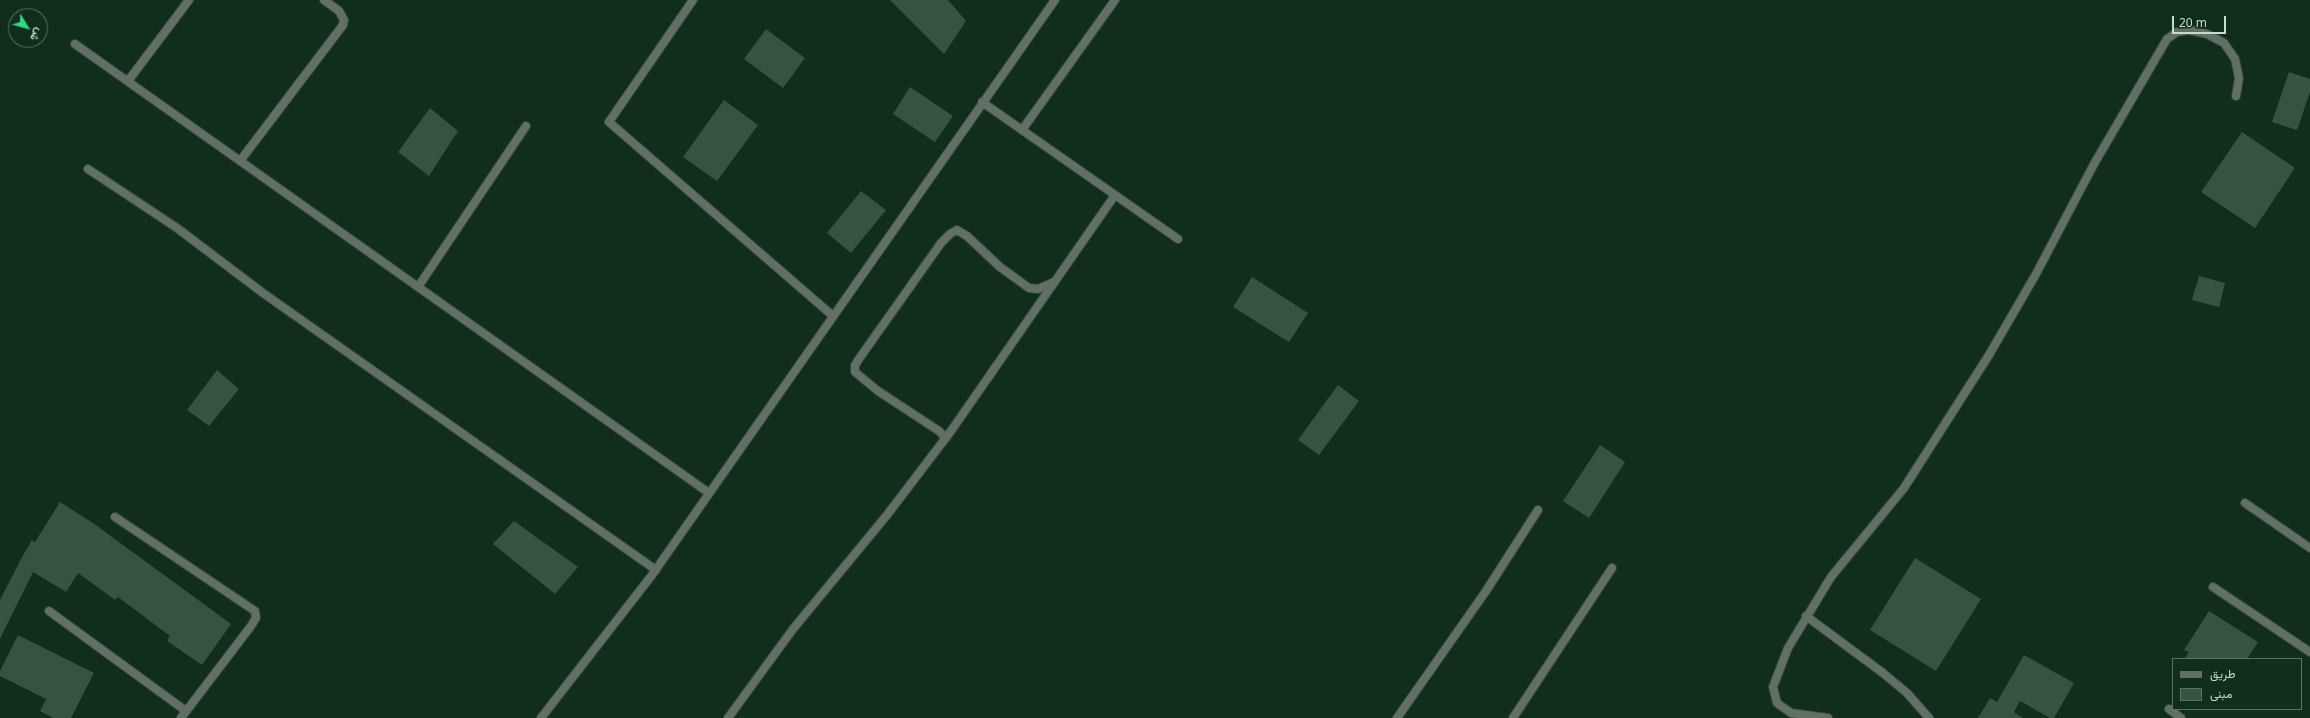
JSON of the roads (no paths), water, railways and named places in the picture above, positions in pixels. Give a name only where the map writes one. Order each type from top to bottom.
[{"type":"street","points":[[128,81],[189,0]]},
{"type":"street","points":[[240,161],[343,25],[344,20],[339,11],[324,0]]},
{"type":"street","points":[[693,0],[609,122],[833,316]]},
{"type":"street","points":[[541,718],[656,570],[982,102],[1056,0]]},
{"type":"street","points":[[1022,130],[1115,0]]},
{"type":"street","points":[[1828,718],[1791,713],[1778,703],[1774,696],[1773,687],[1782,660],[1806,616],[1831,577],[1904,488],[1989,355],[2036,274],[2101,151],[2167,39],[2177,32],[2189,30],[2207,34],[2224,43],[2235,59],[2239,78],[2236,96]]},
{"type":"street","points":[[75,44],[709,493]]},
{"type":"street","points":[[982,102],[1178,239]]},
{"type":"street","points":[[418,287],[526,126]]},
{"type":"street","points":[[88,169],[177,228],[263,293],[656,570]]},
{"type":"street","points":[[728,718],[793,629],[887,515],[946,438],[1115,195]]},
{"type":"street","points":[[946,438],[938,430],[878,391],[855,372],[855,365],[861,356],[941,244],[950,234],[957,230],[967,236],[1000,267],[1029,288],[1038,289],[1054,282]]},
{"type":"street","points":[[2245,503],[2310,548]]},
{"type":"street","points":[[1397,718],[1486,591],[1538,510]]},
{"type":"street","points":[[49,611],[183,715],[251,626],[256,618],[255,611],[115,517]]},
{"type":"street","points":[[1513,718],[1612,568]]},
{"type":"street","points":[[2213,587],[2310,652]]},
{"type":"street","points":[[1806,616],[1883,673],[1907,693],[1929,718]]},
{"type":"street","points":[[2169,709],[2182,718]]}]
